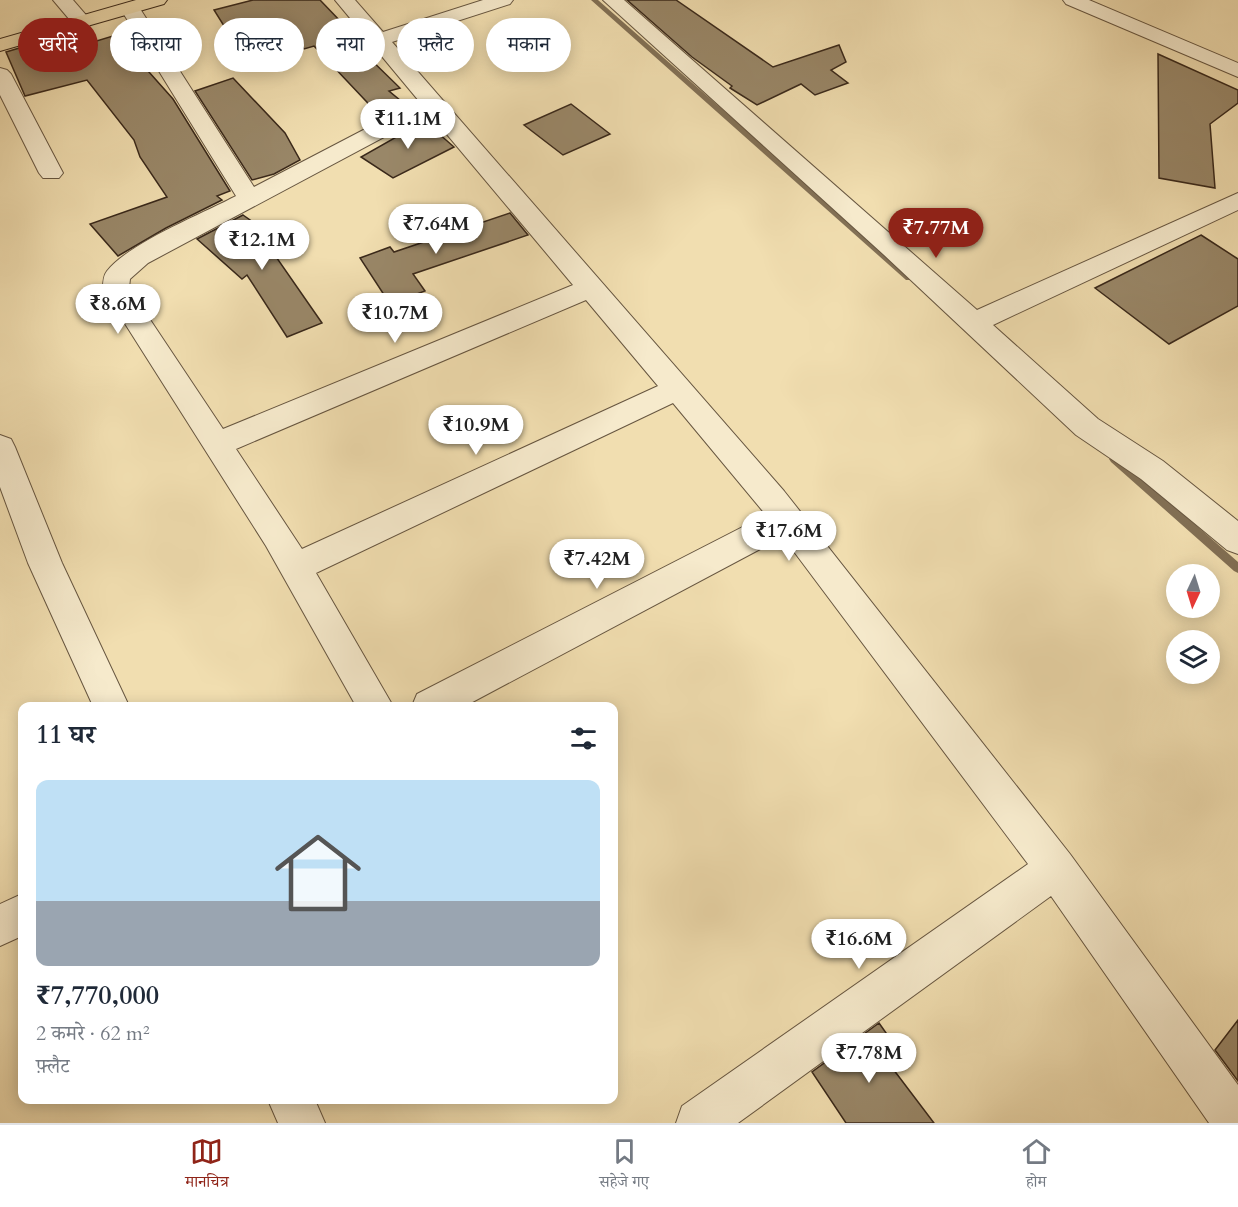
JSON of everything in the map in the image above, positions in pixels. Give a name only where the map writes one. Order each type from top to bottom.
[{"type":"highway","points":[[93,18],[157,0]]},
{"type":"highway","points":[[0,45],[18,40]]},
{"type":"street","points":[[63,0],[79,18]]},
{"type":"street","points":[[345,0],[360,18]]},
{"type":"street","points":[[385,38],[503,0]]},
{"type":"street","points":[[613,0],[1087,427],[1152,470],[1238,540]]},
{"type":"street","points":[[1072,0],[1238,71]]},
{"type":"street","points":[[130,8],[250,200]]},
{"type":"street","points":[[385,47],[788,519],[1056,868],[1237,1123]]},
{"type":"street","points":[[0,74],[51,173]]},
{"type":"street","points":[[373,702],[296,567],[116,289],[117,276],[140,257],[432,103]]},
{"type":"street","points":[[974,323],[1238,201]]},
{"type":"street","points":[[217,444],[590,288]]},
{"type":"street","points":[[296,567],[677,389]]},
{"type":"street","points":[[0,447],[45,563],[109,702]]},
{"type":"street","points":[[438,702],[788,519]]},
{"type":"street","points":[[699,1123],[1056,868]]},
{"type":"street","points":[[0,926],[18,917]]},
{"type":"street","points":[[293,1104],[302,1123]]},
{"type":"building","points":[[253,0],[320,0],[337,18],[316,18],[316,48],[314,46],[304,49],[304,18],[219,18],[214,10]]},
{"type":"building","points":[[627,0],[676,0],[773,67],[839,45],[846,62],[831,70],[848,83],[815,95],[801,84],[757,105],[730,88],[732,86],[692,57]]},
{"type":"building","points":[[110,37],[110,72],[149,72],[173,99],[230,191],[217,196],[222,200],[166,228],[118,256],[90,224],[167,197],[140,157],[134,140],[87,80],[25,96],[6,52],[18,48],[18,72],[98,72],[98,40]]},
{"type":"building","points":[[1158,54],[1238,90],[1238,103],[1210,124],[1215,188],[1159,178]]},
{"type":"building","points":[[339,72],[384,72],[400,88],[389,91],[406,105],[382,118]]},
{"type":"building","points":[[233,78],[285,133],[300,160],[274,174],[252,180],[195,91]]},
{"type":"building","points":[[571,104],[610,134],[563,155],[524,125]]},
{"type":"building","points":[[422,119],[454,147],[393,178],[361,157],[400,135],[397,133]]},
{"type":"building","points":[[510,213],[528,235],[413,274],[425,291],[390,304],[360,258],[390,247],[394,252]]},
{"type":"building","points":[[243,215],[284,244],[272,251],[322,323],[287,337],[247,275],[242,279],[197,239]]},
{"type":"building","points":[[1201,235],[1238,259],[1238,306],[1169,344],[1095,288]]},
{"type":"building","points":[[1238,1020],[1238,1081],[1215,1050]]},
{"type":"building","points":[[879,1023],[896,1047],[884,1057],[934,1123],[846,1123],[812,1072]]},
{"type":"waterway","points":[[594,0],[909,278]]},
{"type":"waterway","points":[[1114,459],[1238,568]]}]
